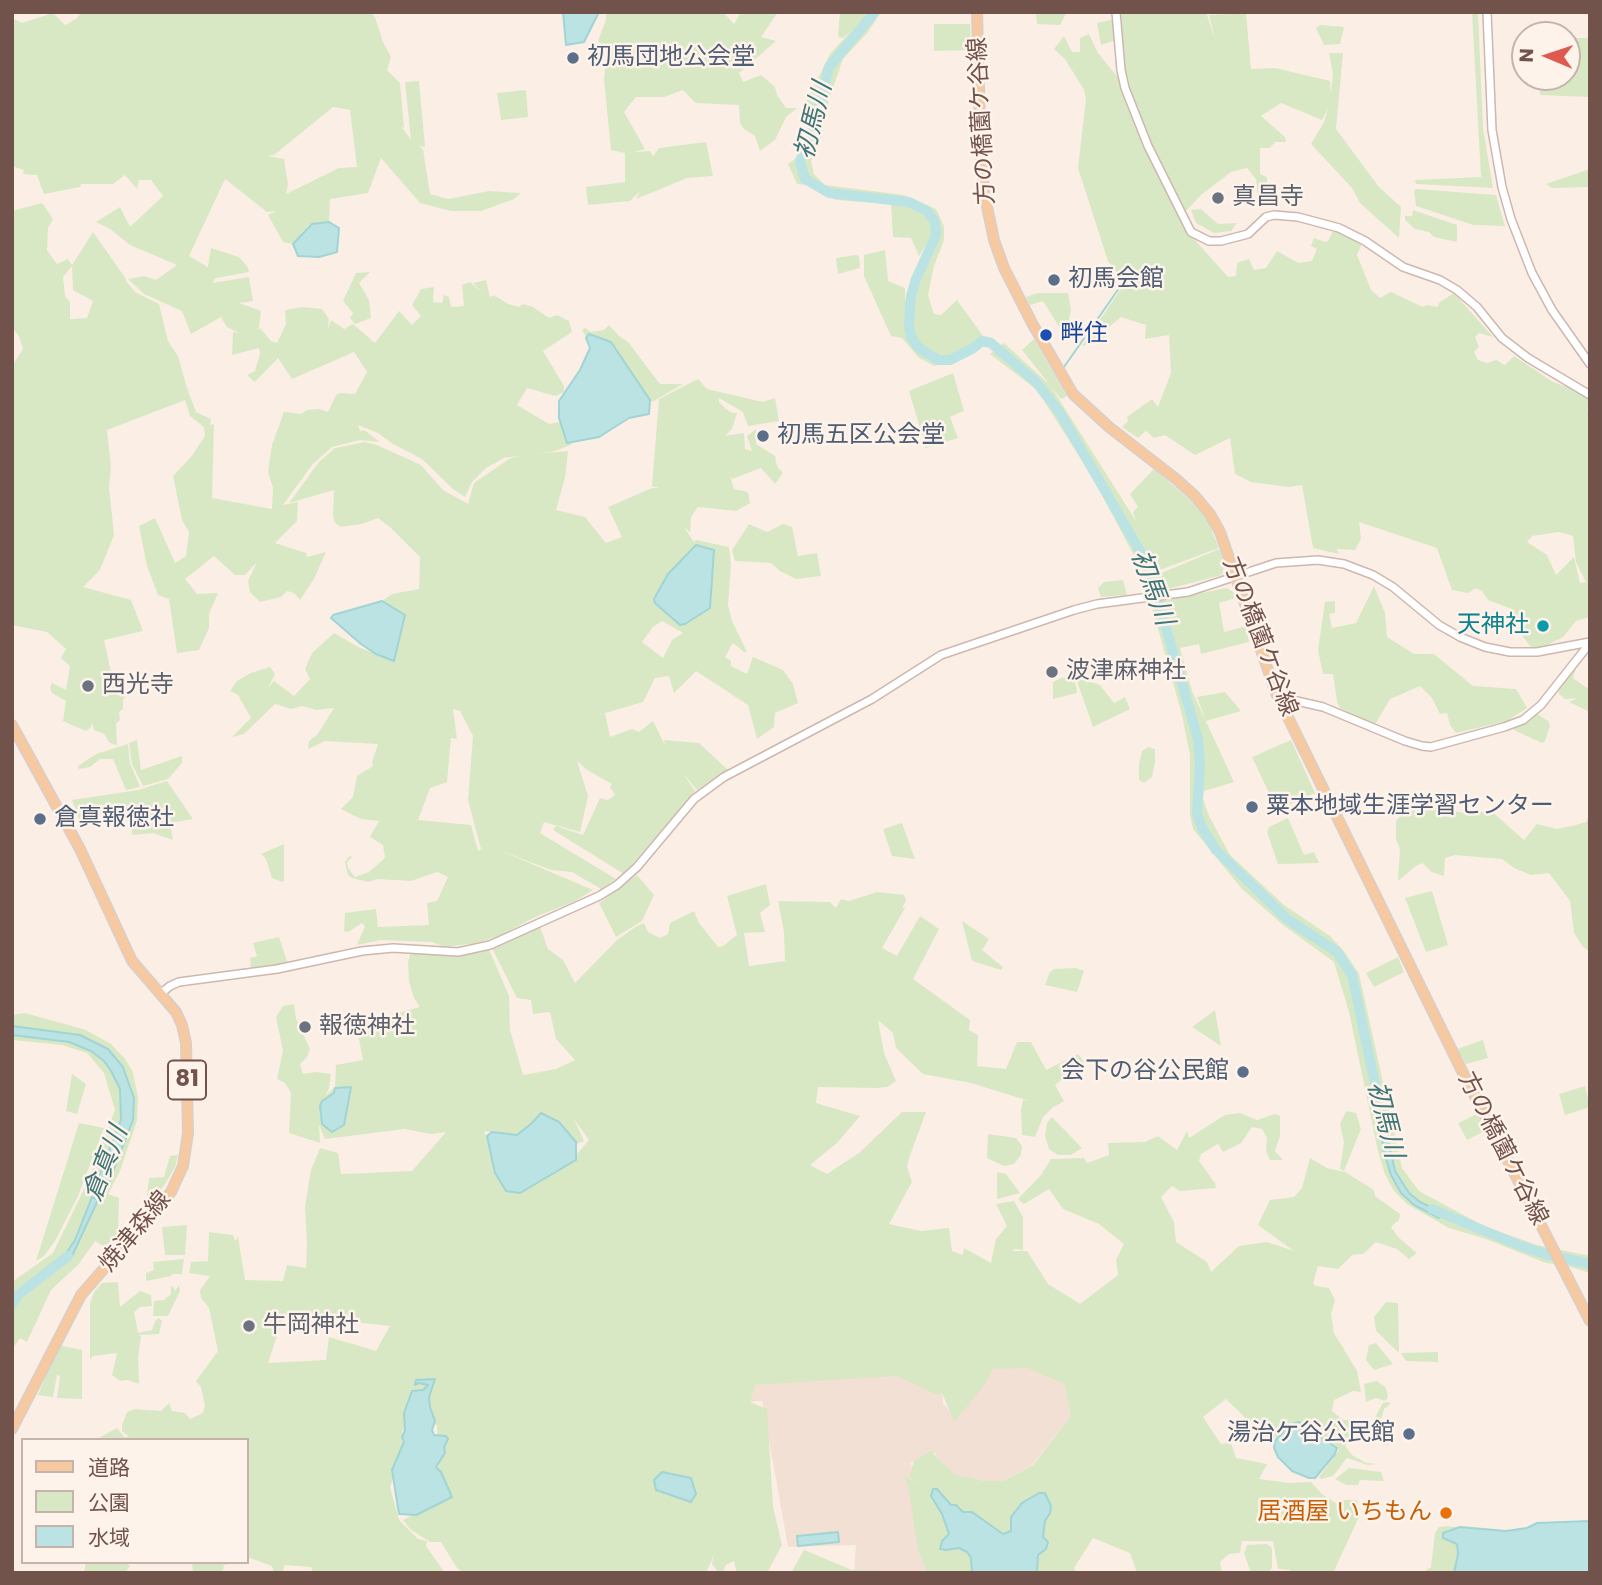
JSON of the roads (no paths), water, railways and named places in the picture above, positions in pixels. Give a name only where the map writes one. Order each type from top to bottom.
[{"type":"main road","name":"方の橋薗ケ谷線","points":[[977,12],[981,161],[994,240],[1004,268],[1073,394],[1108,427],[1176,479],[1201,502],[1220,532],[1279,697],[1456,1058],[1590,1321]]},
{"type":"main road","name":"焼津森線","points":[[12,725],[80,849],[132,961],[176,1012],[183,1028],[186,1043],[188,1133],[180,1176],[171,1192],[81,1295],[12,1429]]},
{"type":"street","points":[[1116,12],[1125,88],[1148,146],[1191,232],[1209,241],[1221,242],[1248,234],[1266,217],[1274,215],[1298,217],[1339,228],[1365,241],[1403,267],[1440,280],[1457,290],[1476,307],[1502,338],[1528,359],[1590,396]]},
{"type":"street","points":[[1488,12],[1492,130],[1502,187],[1511,219],[1532,273],[1552,310],[1590,364]]},
{"type":"street","points":[[160,995],[180,982],[277,969],[362,951],[393,948],[458,952],[490,945],[599,896],[617,885],[637,867],[679,814],[709,786],[872,699],[941,655],[1074,610],[1188,592],[1288,561],[1328,561],[1373,575],[1393,587],[1439,625],[1485,647],[1510,652],[1537,652],[1590,642]]},
{"type":"street","points":[[1279,697],[1323,707],[1405,741],[1431,747],[1523,720],[1541,705],[1590,642]]},
{"type":"water","points":[[563,12],[599,12],[584,42],[566,45]]},
{"type":"water","points":[[329,222],[339,228],[337,252],[319,257],[298,256],[293,244],[312,224]]},
{"type":"water","points":[[589,334],[611,342],[650,400],[649,414],[629,418],[599,437],[567,443],[559,418],[559,401],[580,370],[590,348],[586,338]]},
{"type":"water","points":[[696,545],[714,550],[710,608],[680,625],[655,603],[654,599],[668,574]]},
{"type":"water","points":[[382,601],[405,615],[394,661],[361,644],[331,618],[333,615]]},
{"type":"water","points":[[12,1026],[80,1035],[108,1049],[123,1067],[134,1098],[133,1120],[103,1197],[92,1193],[121,1120],[120,1089],[111,1071],[104,1061],[91,1051],[69,1042],[12,1035]]},
{"type":"water","points":[[351,1087],[344,1125],[332,1132],[322,1124],[322,1101],[334,1093],[335,1088]]},
{"type":"water","points":[[1380,1104],[1395,1171],[1409,1193],[1420,1202],[1443,1213],[1439,1218],[1414,1205],[1401,1193],[1391,1175],[1383,1149]]},
{"type":"water","points":[[541,1113],[559,1122],[576,1142],[576,1160],[520,1193],[506,1191],[495,1173],[487,1136],[492,1132],[517,1135]]},
{"type":"water","points":[[92,1197],[98,1200],[72,1256],[58,1266],[75,1240]]},
{"type":"water","points":[[435,1379],[429,1397],[435,1421],[432,1430],[434,1435],[446,1436],[448,1439],[444,1447],[445,1453],[436,1467],[452,1497],[416,1515],[399,1514],[392,1470],[404,1442],[404,1413],[412,1391],[423,1390],[428,1385],[415,1385],[416,1380]]},
{"type":"water","points":[[1299,1422],[1337,1448],[1315,1478],[1292,1471],[1278,1457],[1274,1448],[1275,1441],[1289,1425]]},
{"type":"water","points":[[662,1472],[691,1478],[696,1494],[691,1502],[656,1490],[654,1480]]},
{"type":"water","points":[[933,1489],[937,1489],[951,1505],[956,1505],[963,1512],[972,1512],[1003,1534],[1011,1531],[1011,1517],[1022,1503],[1039,1493],[1045,1493],[1051,1506],[1043,1537],[1048,1542],[1046,1549],[1038,1555],[1037,1573],[972,1573],[971,1558],[967,1552],[959,1548],[940,1549],[942,1541],[949,1534],[942,1514],[931,1496]]},
{"type":"water","points":[[1590,1521],[1590,1573],[1454,1573],[1457,1544],[1443,1538],[1443,1533],[1460,1527],[1506,1531],[1527,1528],[1537,1523]]},
{"type":"water","points":[[838,1532],[839,1542],[798,1546],[797,1536]]},
{"type":"waterway","name":"初馬川","points":[[875,12],[829,67],[815,122],[800,162],[805,179],[829,193],[909,202],[927,211],[935,222],[936,235],[911,296],[911,337],[919,348],[938,360],[950,360],[982,341],[991,343],[1036,382],[1060,413],[1148,565],[1198,739],[1200,765],[1197,814],[1202,828],[1216,850],[1287,919],[1337,952],[1352,975],[1382,1117]]},
{"type":"waterway","points":[[1064,367],[1122,284]]},
{"type":"waterway","name":"初馬川","points":[[1432,1209],[1521,1246],[1590,1264]]},
{"type":"waterway","name":"倉真川","points":[[12,1305],[18,1295],[68,1256]]},
{"type":"place","name":"初馬団地公会堂","points":[[573,58]]},
{"type":"place","name":"真昌寺","points":[[1218,198]]},
{"type":"place","name":"初馬会館","points":[[1054,280]]},
{"type":"place","name":"畔住","points":[[1046,335]]},
{"type":"place","name":"初馬五区公会堂","points":[[763,436]]},
{"type":"place","name":"天神社","points":[[1543,626]]},
{"type":"place","name":"波津麻神社","points":[[1052,672]]},
{"type":"place","name":"西光寺","points":[[88,686]]},
{"type":"place","name":"粟本地域生涯学習センター","points":[[1252,807]]},
{"type":"place","name":"倉真報徳社","points":[[40,819]]},
{"type":"place","name":"報徳神社","points":[[305,1027]]},
{"type":"place","name":"会下の谷公民館","points":[[1243,1072]]},
{"type":"place","name":"牛岡神社","points":[[249,1326]]},
{"type":"place","name":"湯治ケ谷公民館","points":[[1409,1434]]},
{"type":"place","name":"居酒屋 いちもん","points":[[1446,1513]]}]
